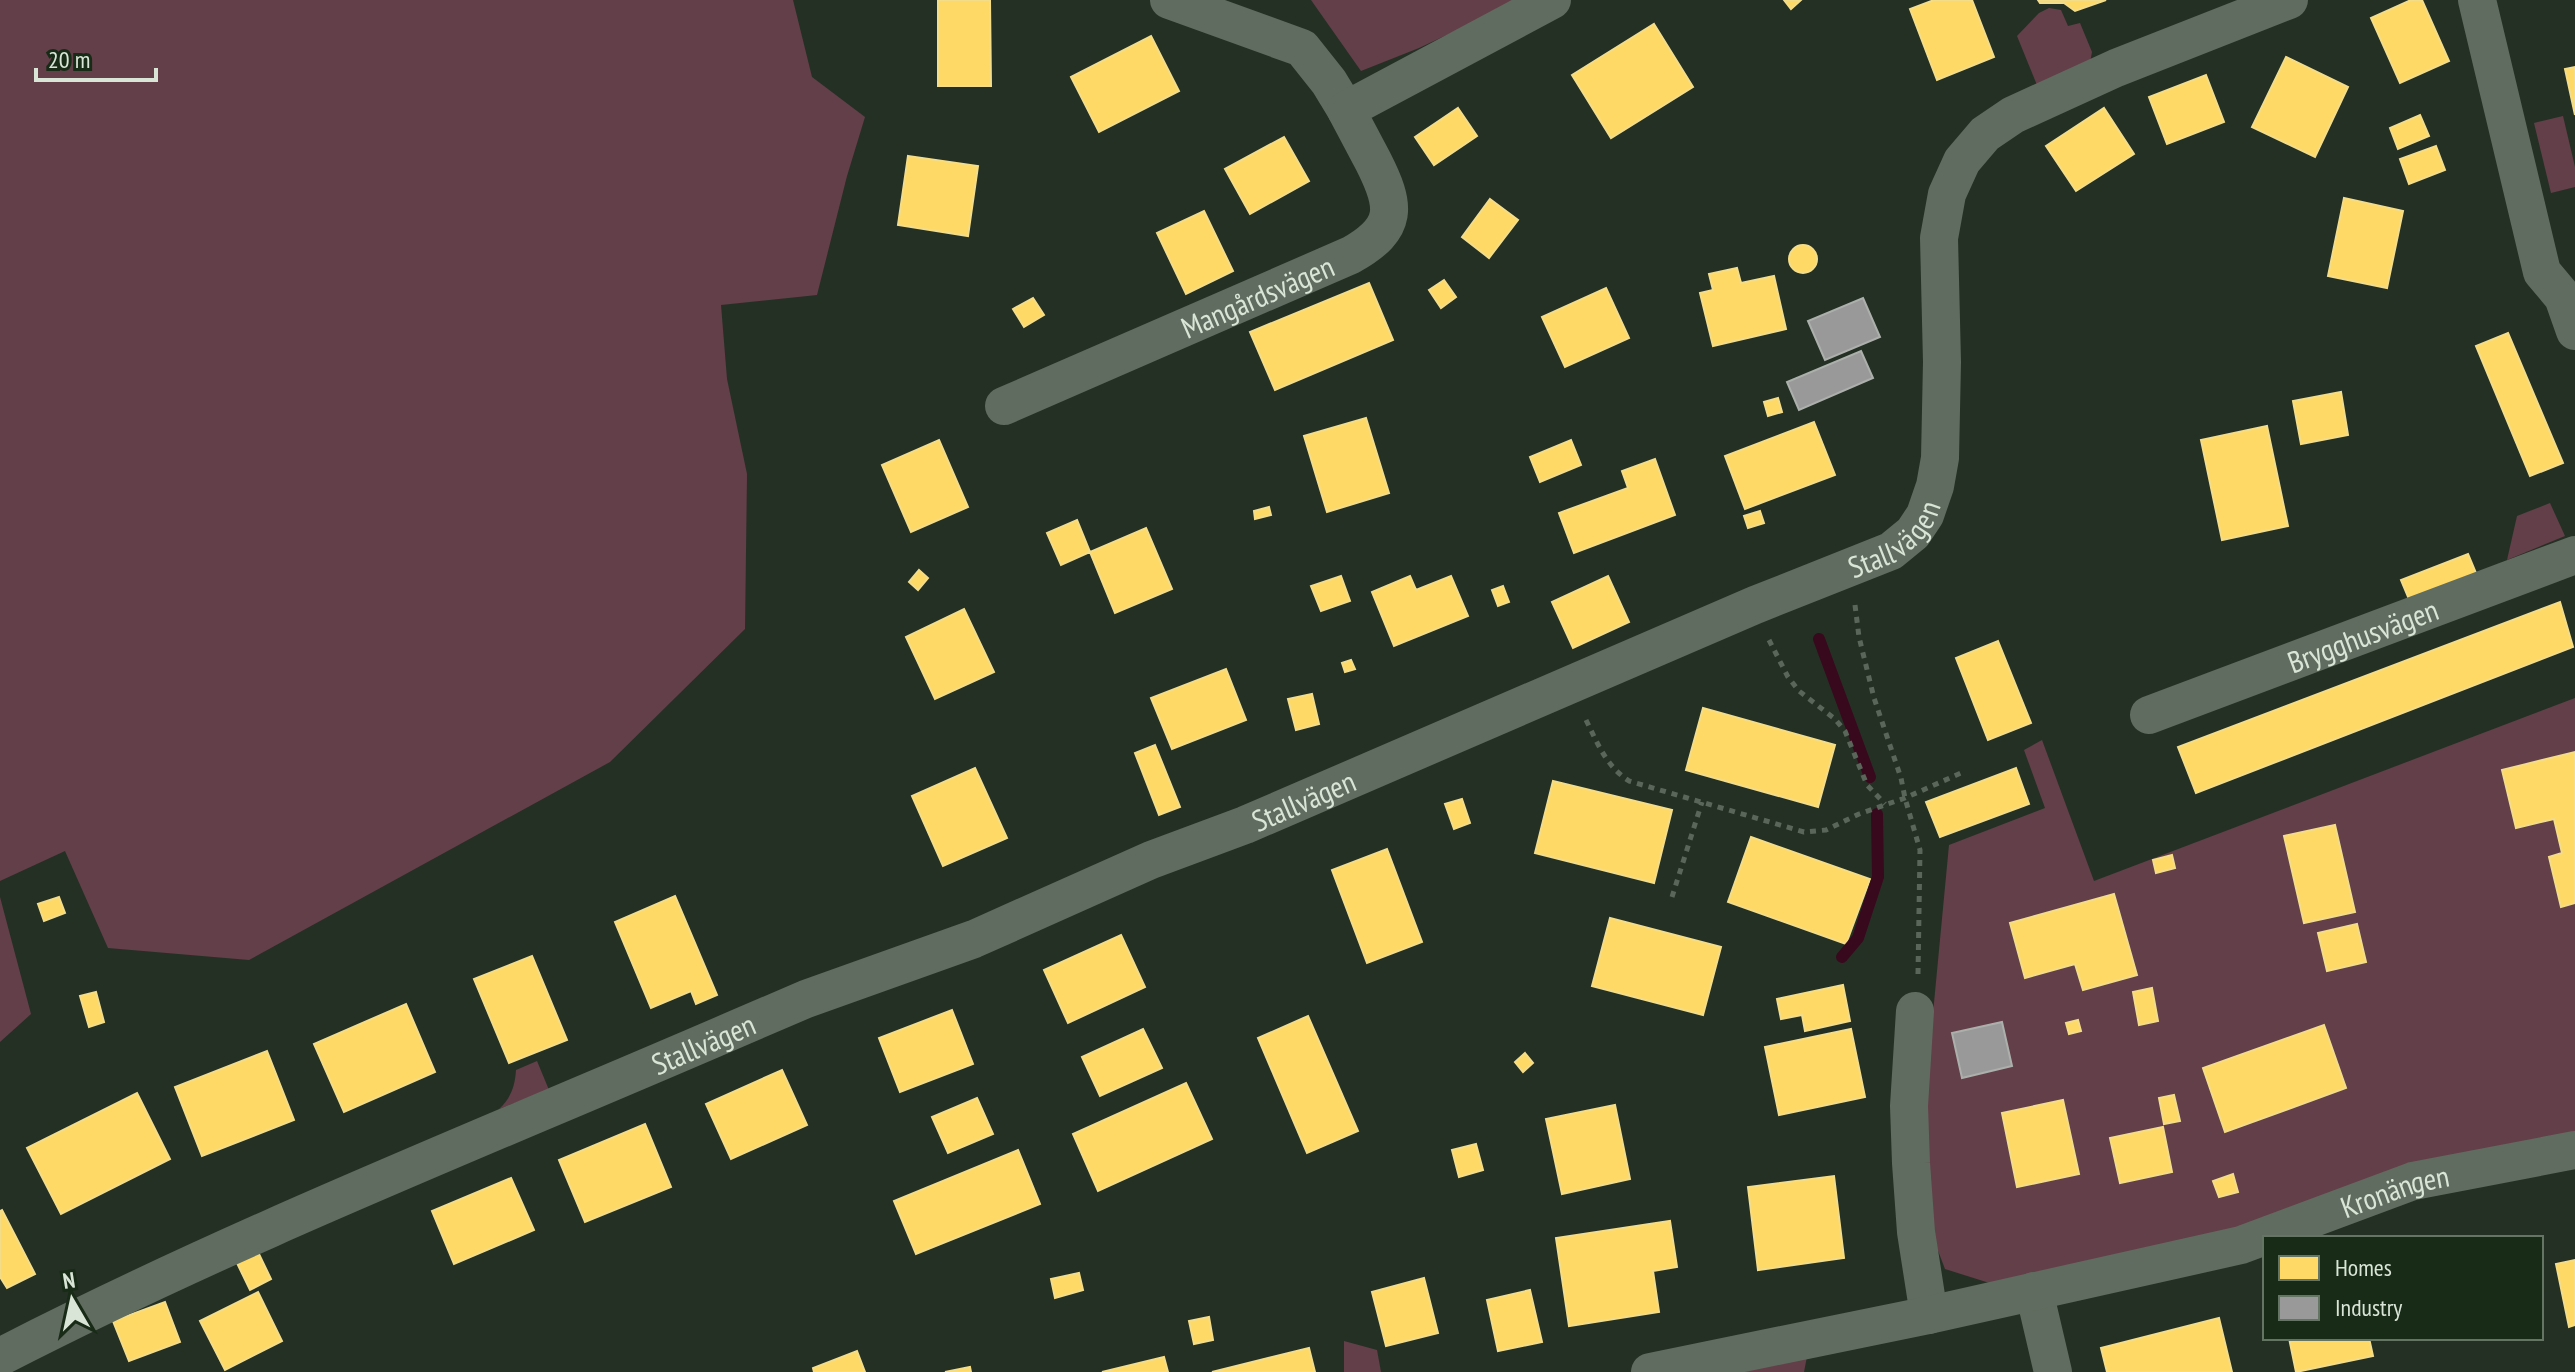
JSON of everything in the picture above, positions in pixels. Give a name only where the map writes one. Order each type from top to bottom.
[{"type":"street","name":"Mangårdsvägen","points":[[1004,406],[1351,255],[1369,245],[1380,234],[1387,219],[1391,204],[1386,187],[1346,110],[1302,48],[1169,0]]},
{"type":"street","points":[[1346,110],[1552,0]]},
{"type":"street","name":"Stallvägen","points":[[0,1357],[106,1302],[214,1252],[780,1009],[974,939],[1151,860],[1245,825],[1755,605],[1891,551],[1913,533],[1925,515],[1935,486],[1940,458],[1942,362],[1939,238],[1947,194],[1962,161],[1985,134],[2013,115],[2116,68],[2289,0]]},
{"type":"street","points":[[2477,0],[2542,272],[2571,307]]},
{"type":"street","name":"Brygghusvägen","points":[[2149,715],[2575,555]]},
{"type":"street","points":[[1915,1011],[1909,1106],[1911,1163],[1916,1232],[1929,1315]]},
{"type":"street","name":"Kronängen","points":[[2265,1236],[2413,1181],[2575,1150]]},
{"type":"street","name":"Kronängen","points":[[1650,1372],[1929,1315],[2241,1245],[2263,1237]]},
{"type":"street","points":[[2034,1291],[2053,1372]]},
{"type":"path","points":[[1850,568],[1859,637],[1874,698],[1901,778],[1920,850],[1915,1011]]},
{"type":"path","points":[[1755,605],[1775,655],[1788,677],[1799,691],[1835,719],[1845,731],[1867,785],[1885,804]]},
{"type":"path","points":[[1569,686],[1614,772],[1629,781],[1804,832],[1826,830],[1961,773]]},
{"type":"path","points":[[1672,897],[1702,802]]},
{"type":"shaded area","points":[[0,0],[793,0],[812,77],[865,117],[817,295],[721,305],[727,379],[747,474],[745,629],[610,762],[249,960],[108,948],[65,851],[0,881]]},
{"type":"shaded area","points":[[1311,0],[1521,0],[1419,48],[1361,71]]},
{"type":"shaded area","points":[[2049,8],[2061,10],[2068,26],[2080,23],[2092,52],[2089,68],[2039,90],[2017,36],[2039,13]]},
{"type":"shaded area","points":[[2563,116],[2575,167],[2575,187],[2551,193],[2534,123]]},
{"type":"shaded area","points":[[2550,503],[2565,536],[2507,560],[2517,516]]},
{"type":"shaded area","points":[[2575,698],[2575,1137],[2239,1234],[1999,1286],[1945,1269],[1924,1214],[1926,1087],[1949,845],[2045,808],[2024,750],[2042,740],[2094,881]]},
{"type":"shaded area","points":[[0,897],[31,1014],[0,1042]]},
{"type":"shaded area","points":[[537,1061],[549,1090],[499,1109],[512,1091],[516,1070]]},
{"type":"shaded area","points":[[1344,1341],[1377,1350],[1381,1372],[1344,1372]]},
{"type":"shaded area","points":[[1809,1346],[1804,1372],[1677,1372]]},
{"type":"building: Homes","points":[[938,0],[990,0],[991,86],[938,86]]},
{"type":"building: Homes","points":[[1784,0],[1801,0],[1791,9]]},
{"type":"building: Homes","points":[[1934,0],[1972,0],[1994,57],[1937,80],[1910,9]]},
{"type":"building: Homes","points":[[2038,0],[2106,0],[2075,11],[2064,3],[2040,3]]},
{"type":"building: Homes","points":[[2411,0],[2422,0],[2449,61],[2400,83],[2371,18]]},
{"type":"building: Homes","points":[[1654,24],[1693,87],[1611,138],[1572,75]]},
{"type":"building: Homes","points":[[1151,36],[1179,91],[1099,132],[1071,77]]},
{"type":"building: Homes","points":[[2286,57],[2348,87],[2315,157],[2252,127]]},
{"type":"building: Homes","points":[[2575,67],[2575,115],[2565,69]]},
{"type":"building: Homes","points":[[2206,75],[2224,122],[2167,144],[2149,97]]},
{"type":"building: Homes","points":[[1458,108],[1477,136],[1434,165],[1415,137]]},
{"type":"building: Homes","points":[[2104,108],[2134,154],[2076,191],[2046,146]]},
{"type":"building: Homes","points":[[2420,115],[2429,136],[2398,149],[2390,128]]},
{"type":"building: Homes","points":[[1284,137],[1309,181],[1250,214],[1225,169]]},
{"type":"building: Homes","points":[[2436,146],[2445,170],[2409,184],[2400,159]]},
{"type":"building: Homes","points":[[908,156],[978,166],[968,236],[898,225]]},
{"type":"building: Homes","points":[[2344,198],[2403,211],[2387,288],[2328,276]]},
{"type":"building: Homes","points":[[1490,199],[1518,220],[1489,258],[1462,237]]},
{"type":"building: Homes","points":[[1204,211],[1233,271],[1186,294],[1157,233]]},
{"type":"building: Homes","points":[[1803,245],[1813,249],[1817,259],[1813,269],[1803,273],[1793,269],[1789,259],[1793,249]]},
{"type":"building: Homes","points":[[1737,268],[1741,283],[1774,276],[1786,329],[1713,346],[1700,293],[1713,290],[1709,274]]},
{"type":"building: Homes","points":[[1444,280],[1456,297],[1441,308],[1429,290]]},
{"type":"building: Homes","points":[[1369,283],[1393,340],[1275,390],[1250,332]]},
{"type":"building: Homes","points":[[1606,288],[1629,338],[1565,367],[1542,317]]},
{"type":"building: Homes","points":[[1033,298],[1044,315],[1024,327],[1013,309]]},
{"type":"building: Homes","points":[[2508,333],[2563,463],[2530,476],[2476,346]]},
{"type":"building: Homes","points":[[2341,392],[2348,435],[2301,444],[2293,401]]},
{"type":"building: Homes","points":[[1778,398],[1782,412],[1768,416],[1764,402]]},
{"type":"building: Homes","points":[[1366,418],[1389,493],[1327,512],[1304,436]]},
{"type":"building: Homes","points":[[1814,422],[1835,475],[1745,509],[1725,456]]},
{"type":"building: Homes","points":[[2267,426],[2288,526],[2222,540],[2201,440]]},
{"type":"building: Homes","points":[[939,440],[968,507],[911,532],[882,465]]},
{"type":"building: Homes","points":[[1571,440],[1581,465],[1540,482],[1530,457]]},
{"type":"building: Homes","points":[[1655,459],[1675,515],[1574,553],[1559,513],[1628,488],[1622,471]]},
{"type":"building: Homes","points":[[1269,507],[1271,515],[1255,519],[1254,511]]},
{"type":"building: Homes","points":[[1760,511],[1764,523],[1748,528],[1744,516]]},
{"type":"building: Homes","points":[[1077,520],[1090,552],[1061,565],[1047,533]]},
{"type":"building: Homes","points":[[1146,528],[1172,589],[1115,613],[1090,552]]},
{"type":"building: Homes","points":[[2468,554],[2478,578],[2411,604],[2401,580]]},
{"type":"building: Homes","points":[[919,570],[928,578],[918,590],[909,582]]},
{"type":"building: Homes","points":[[1341,576],[1350,601],[1321,611],[1311,586]]},
{"type":"building: Homes","points":[[1410,576],[1416,590],[1451,576],[1468,616],[1394,646],[1372,592]]},
{"type":"building: Homes","points":[[1608,576],[1629,622],[1573,648],[1552,602]]},
{"type":"building: Homes","points":[[1503,586],[1509,602],[1498,606],[1492,590]]},
{"type":"building: Homes","points":[[2560,602],[2573,647],[2196,793],[2178,747]]},
{"type":"building: Homes","points":[[964,609],[994,672],[935,699],[906,637]]},
{"type":"building: Homes","points":[[1998,641],[2031,723],[1988,740],[1956,658]]},
{"type":"building: Homes","points":[[1351,660],[1355,669],[1345,672],[1342,663]]},
{"type":"building: Homes","points":[[1226,669],[1246,720],[1172,749],[1151,698]]},
{"type":"building: Homes","points":[[1312,694],[1319,724],[1296,730],[1288,699]]},
{"type":"building: Homes","points":[[1703,708],[1835,745],[1818,807],[1686,770]]},
{"type":"building: Homes","points":[[1155,745],[1180,807],[1159,815],[1135,753]]},
{"type":"building: Homes","points":[[2575,752],[2575,903],[2561,907],[2549,857],[2562,853],[2554,819],[2516,828],[2502,770]]},
{"type":"building: Homes","points":[[975,768],[1007,838],[943,866],[912,796]]},
{"type":"building: Homes","points":[[2016,768],[2029,804],[1940,837],[1926,802]]},
{"type":"building: Homes","points":[[1553,781],[1672,810],[1654,883],[1535,853]]},
{"type":"building: Homes","points":[[1462,799],[1470,823],[1454,829],[1445,804]]},
{"type":"building: Homes","points":[[2335,825],[2355,912],[2304,923],[2284,836]]},
{"type":"building: Homes","points":[[1751,837],[1870,879],[1846,944],[1728,902]]},
{"type":"building: Homes","points":[[1387,849],[1422,942],[1367,963],[1332,870]]},
{"type":"building: Homes","points":[[2172,855],[2175,868],[2156,873],[2153,860]]},
{"type":"building: Homes","points":[[2114,894],[2137,975],[2083,990],[2075,964],[2025,978],[2010,923]]},
{"type":"building: Homes","points":[[675,896],[717,995],[696,1004],[691,991],[651,1008],[615,922]]},
{"type":"building: Homes","points":[[59,897],[65,913],[44,921],[38,904]]},
{"type":"building: Homes","points":[[1610,918],[1721,947],[1703,1015],[1592,986]]},
{"type":"building: Homes","points":[[2357,924],[2366,962],[2327,971],[2318,933]]},
{"type":"building: Homes","points":[[1121,935],[1145,987],[1068,1023],[1044,970]]},
{"type":"building: Homes","points":[[532,956],[567,1040],[509,1063],[474,979]]},
{"type":"building: Homes","points":[[1843,985],[1850,1021],[1805,1031],[1802,1015],[1781,1019],[1777,999]]},
{"type":"building: Homes","points":[[2152,988],[2158,1021],[2139,1025],[2133,992]]},
{"type":"building: Homes","points":[[96,992],[104,1022],[89,1027],[80,996]]},
{"type":"building: Homes","points":[[406,1004],[435,1072],[344,1112],[314,1044]]},
{"type":"building: Homes","points":[[952,1010],[973,1064],[900,1092],[879,1038]]},
{"type":"building: Homes","points":[[1308,1016],[1358,1131],[1307,1153],[1258,1038]]},
{"type":"building: Homes","points":[[2078,1020],[2081,1031],[2069,1034],[2066,1023]]},
{"type":"building: Homes","points":[[2324,1025],[2346,1088],[2225,1132],[2203,1068]]},
{"type":"building: Homes","points":[[1143,1029],[1162,1068],[1100,1096],[1082,1057]]},
{"type":"building: Homes","points":[[1851,1029],[1865,1097],[1779,1115],[1765,1047]]},
{"type":"building: Homes","points":[[267,1051],[294,1120],[202,1156],[175,1087]]},
{"type":"building: Homes","points":[[1525,1053],[1533,1063],[1523,1072],[1515,1062]]},
{"type":"building: Homes","points":[[782,1070],[807,1125],[731,1159],[706,1104]]},
{"type":"building: Homes","points":[[1186,1083],[1212,1139],[1098,1191],[1073,1134]]},
{"type":"building: Homes","points":[[137,1093],[170,1159],[61,1214],[27,1148]]},
{"type":"building: Homes","points":[[2174,1095],[2180,1121],[2164,1124],[2159,1098]]},
{"type":"building: Homes","points":[[977,1098],[993,1134],[948,1153],[932,1117]]},
{"type":"building: Homes","points":[[2063,1100],[2079,1174],[2017,1187],[2002,1113]]},
{"type":"building: Homes","points":[[1615,1105],[1630,1179],[1562,1194],[1546,1119]]},
{"type":"building: Homes","points":[[645,1124],[671,1187],[585,1222],[559,1160]]},
{"type":"building: Homes","points":[[2163,1127],[2172,1172],[2120,1183],[2110,1138]]},
{"type":"building: Homes","points":[[1476,1144],[1483,1170],[1459,1177],[1452,1150]]},
{"type":"building: Homes","points":[[1018,1150],[1040,1204],[916,1254],[894,1201]]},
{"type":"building: Homes","points":[[2233,1174],[2238,1192],[2219,1197],[2213,1181]]},
{"type":"building: Homes","points":[[1834,1176],[1844,1258],[1758,1270],[1748,1187]]},
{"type":"building: Homes","points":[[511,1178],[534,1230],[454,1264],[432,1211]]},
{"type":"building: Homes","points":[[2,1210],[35,1274],[7,1288],[0,1277]]},
{"type":"building: Homes","points":[[1670,1221],[1677,1267],[1653,1271],[1659,1312],[1569,1326],[1556,1238]]},
{"type":"building: Homes","points":[[257,1250],[271,1279],[250,1290],[236,1261]]},
{"type":"building: Homes","points":[[2575,1260],[2575,1325],[2569,1327],[2556,1264]]},
{"type":"building: Homes","points":[[1079,1273],[1083,1290],[1055,1298],[1051,1279]]},
{"type":"building: Homes","points":[[1424,1278],[1438,1333],[1386,1346],[1372,1292]]},
{"type":"building: Homes","points":[[1530,1290],[1542,1342],[1498,1351],[1487,1300]]},
{"type":"building: Homes","points":[[258,1292],[282,1341],[225,1370],[200,1321]]},
{"type":"building: Homes","points":[[165,1302],[180,1342],[129,1361],[113,1321]]},
{"type":"building: Homes","points":[[1209,1317],[1213,1340],[1194,1344],[1189,1321]]},
{"type":"building: Homes","points":[[2219,1318],[2232,1372],[2107,1372],[2101,1348]]},
{"type":"building: Homes","points":[[2289,1340],[2369,1340],[2373,1356],[2296,1372]]},
{"type":"building: Homes","points":[[1309,1348],[1315,1372],[1212,1372]]},
{"type":"building: Homes","points":[[857,1351],[865,1372],[814,1372],[813,1368]]},
{"type":"building: Homes","points":[[1164,1357],[1168,1372],[1102,1372]]},
{"type":"building: Homes","points":[[970,1367],[971,1372],[945,1372]]},
{"type":"building: Industry","points":[[1863,298],[1880,337],[1825,360],[1808,321]]},
{"type":"building: Industry","points":[[1861,351],[1873,378],[1799,410],[1787,382]]},
{"type":"building: Industry","points":[[2002,1022],[2012,1066],[1962,1078],[1952,1033]]},
{"type":"waterway","points":[[1819,639],[1870,777]]},
{"type":"waterway","points":[[1842,957],[1858,938],[1878,877],[1877,814]]}]
